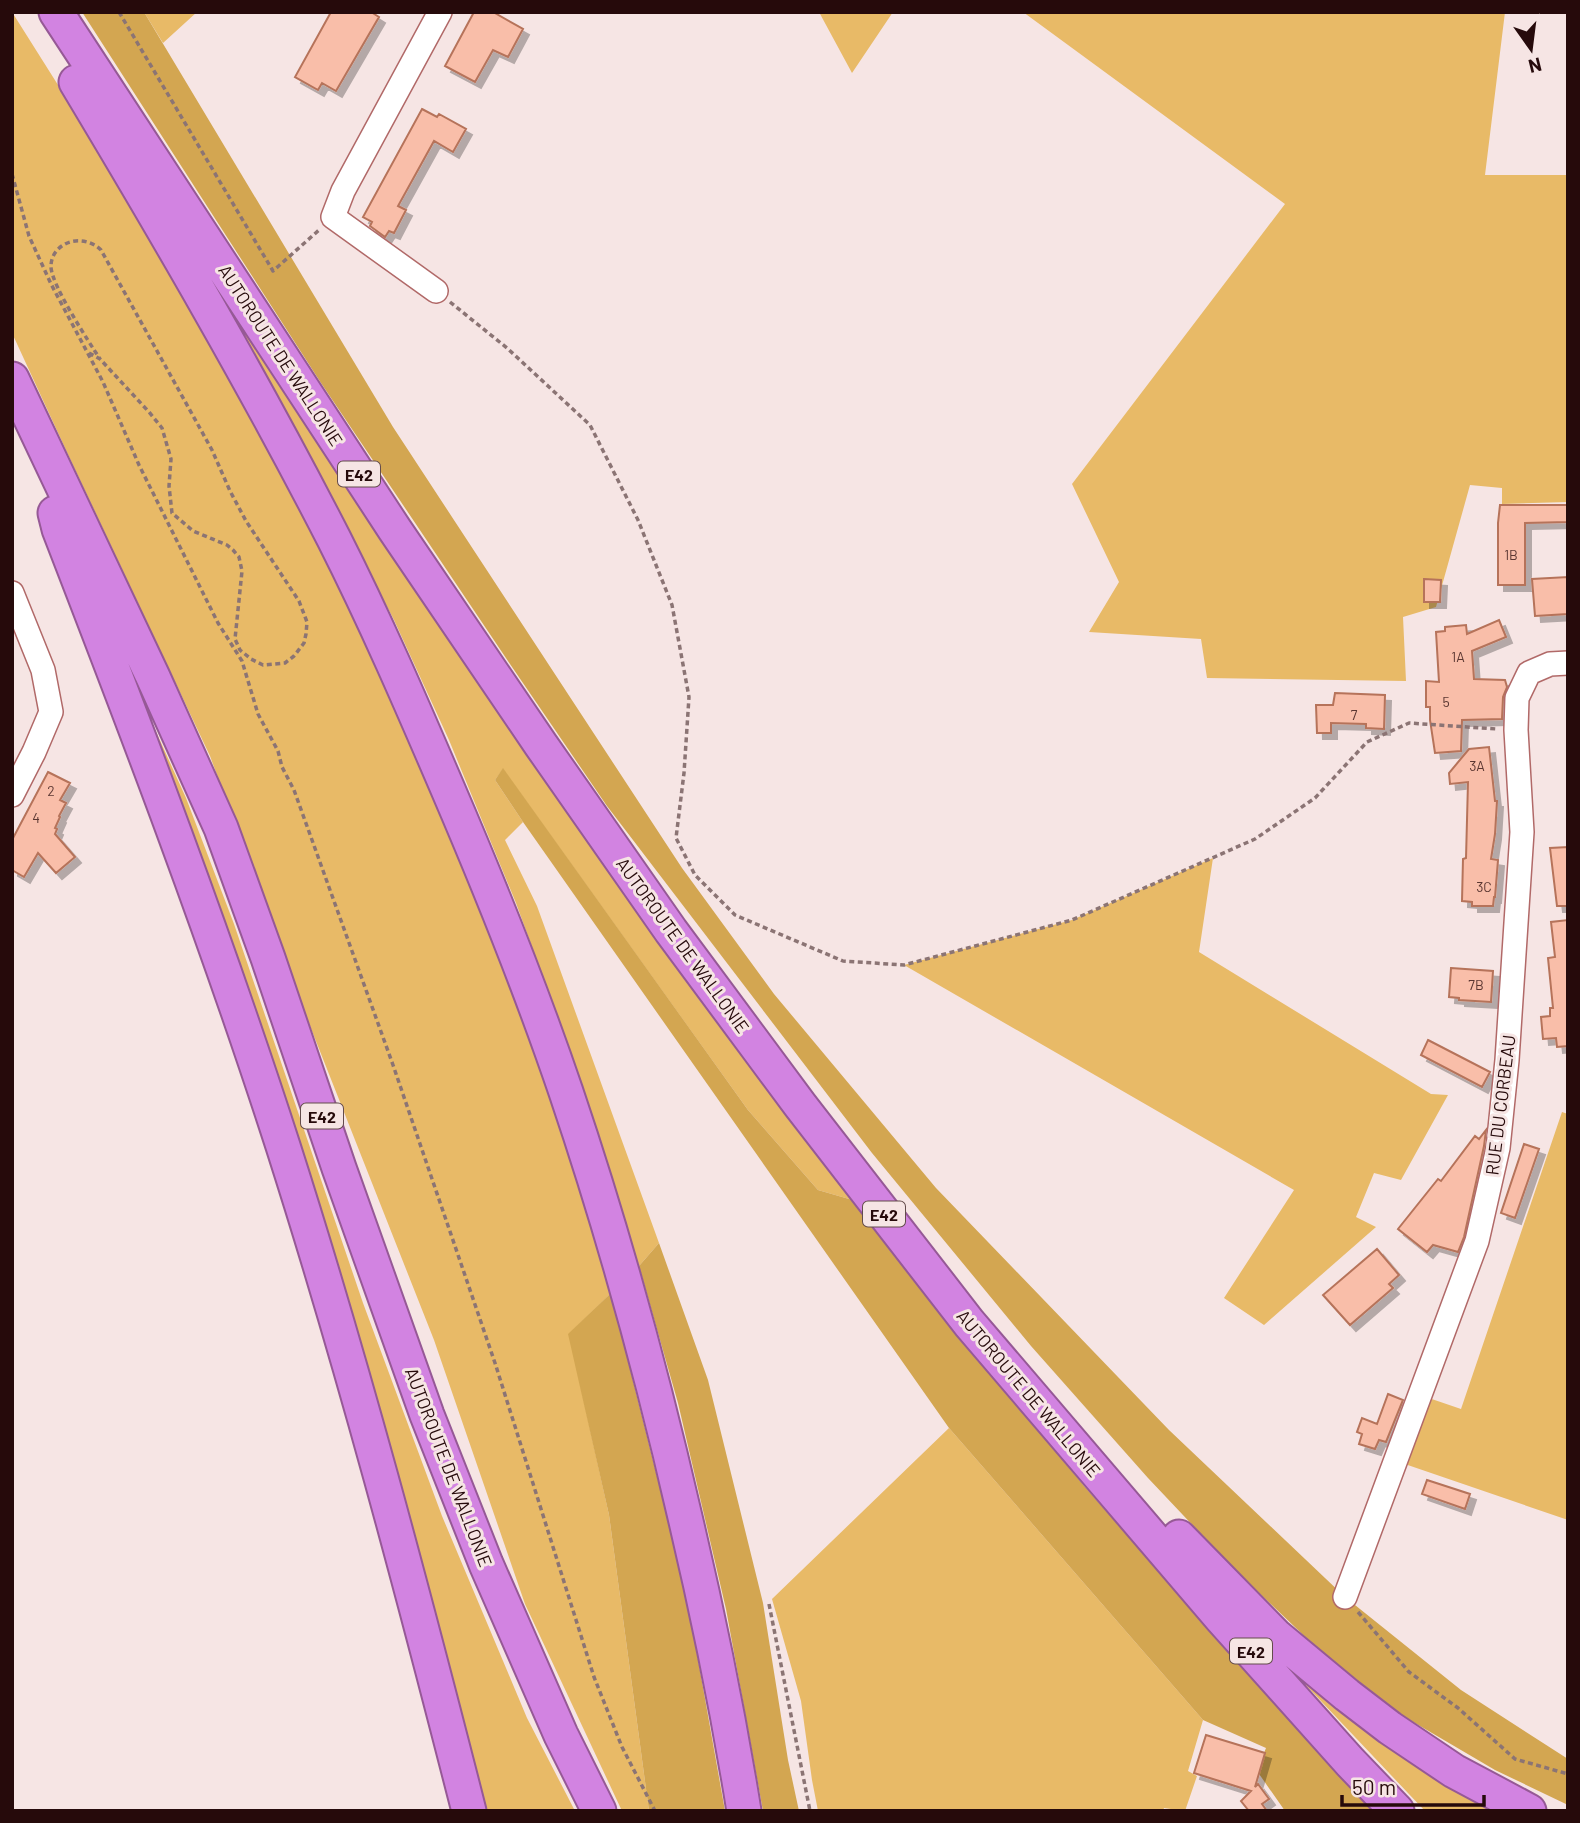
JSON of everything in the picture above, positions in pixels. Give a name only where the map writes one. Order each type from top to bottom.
[{"type":"highway","points":[[49,12],[75,81],[163,228],[335,541],[402,682],[514,949],[566,1092],[616,1251],[664,1424],[730,1720],[744,1811]]},
{"type":"highway","name":"AUTOROUTE DE WALLONIE","points":[[56,12],[395,530],[541,745],[671,931],[800,1105],[969,1323],[1222,1619],[1397,1811]]},
{"type":"highway","name":"AUTOROUTE DE WALLONIE","points":[[12,379],[221,828],[427,1415],[497,1588],[561,1735],[599,1811]]},
{"type":"highway","points":[[34,426],[59,529],[173,828],[282,1146],[353,1381],[437,1684],[469,1811]]},
{"type":"highway","points":[[1109,1488],[1155,1512],[1276,1636],[1347,1695],[1390,1728],[1454,1770],[1529,1811]]},
{"type":"street","points":[[436,291],[333,217],[343,191],[440,12]]},
{"type":"street","points":[[12,593],[43,670],[51,712],[12,795]]},
{"type":"street","name":"RUE DU CORBEAU","points":[[1345,1597],[1477,1241],[1498,1148],[1507,1060],[1522,832],[1516,730],[1517,698],[1529,673],[1550,664],[1568,663]]},
{"type":"path","points":[[119,12],[273,271],[333,217]]},
{"type":"path","points":[[12,174],[29,236],[103,382],[139,466],[218,623],[242,661],[258,714],[278,751],[282,767],[294,790],[393,1065],[490,1350],[594,1677],[622,1747],[655,1811]]},
{"type":"path","points":[[87,351],[100,359],[162,428],[171,459],[169,486],[172,513],[193,531],[227,545],[239,557],[242,571],[235,639],[240,650],[263,665],[285,663],[300,649],[306,634],[307,621],[299,601],[246,521],[212,450],[101,250],[88,242],[63,244],[54,253],[50,264],[52,276],[100,359]]},
{"type":"path","points":[[436,291],[507,348],[590,425],[638,520],[672,605],[688,697],[684,773],[676,838],[695,875],[735,915],[843,961],[904,965],[1072,920],[1255,839],[1315,798],[1367,742],[1409,723],[1516,730]]},
{"type":"path","points":[[1345,1597],[1409,1672],[1458,1708],[1515,1759],[1568,1774]]},
{"type":"path","points":[[769,1604],[810,1811]]},
{"type":"shaded area","points":[[12,12],[174,269],[329,561],[450,824],[561,1119],[611,1293],[569,1334],[609,1515],[649,1811],[622,1811],[525,1604],[434,1340],[310,1026],[210,756],[12,333]]},
{"type":"shaded area","points":[[82,12],[144,12],[393,427],[682,868],[774,994],[936,1188],[1169,1430],[1345,1597],[1461,1690],[1568,1759],[1568,1805],[1495,1770],[1403,1716],[1320,1651],[1234,1569],[1148,1478],[1031,1346],[872,1153],[607,806],[321,383]]},
{"type":"shaded area","points":[[144,12],[197,12],[163,43]]},
{"type":"shaded area","points":[[819,12],[893,12],[852,73]]},
{"type":"shaded area","points":[[1023,12],[1505,12],[1485,175],[1568,175],[1568,502],[1502,504],[1502,488],[1470,485],[1436,607],[1403,617],[1406,681],[1207,678],[1201,639],[1089,632],[1119,582],[1072,484],[1285,204]]},
{"type":"shaded area","points":[[231,303],[856,1201],[818,1190],[748,1110],[503,769],[495,780],[523,822],[505,840],[537,906],[659,1243],[639,1266],[584,1090],[516,903],[449,740],[394,620],[225,304]]},
{"type":"shaded area","points":[[134,683],[186,798],[234,924],[363,1303],[442,1516],[527,1718],[575,1811],[483,1811]]},
{"type":"shaded area","points":[[503,768],[748,1110],[818,1190],[856,1201],[990,1372],[1085,1487],[1268,1696],[1375,1811],[1285,1811],[1257,1771],[1266,1748],[1203,1720],[949,1428],[523,822],[495,780]]},
{"type":"shaded area","points":[[1213,858],[1199,952],[1431,1094],[1448,1095],[1401,1180],[1374,1173],[1356,1217],[1376,1227],[1264,1325],[1224,1298],[1294,1190],[904,965],[1072,920]]},
{"type":"shaded area","points":[[1562,1112],[1568,1114],[1568,1520],[1396,1461],[1420,1395],[1461,1409]]},
{"type":"shaded area","points":[[659,1243],[708,1380],[763,1603],[788,1760],[799,1811],[763,1811],[726,1609],[678,1403],[639,1266]]},
{"type":"shaded area","points":[[611,1293],[686,1592],[725,1811],[649,1811],[609,1515],[568,1334]]},
{"type":"shaded area","points":[[949,1428],[1203,1720],[1188,1771],[1197,1776],[1185,1811],[1164,1808],[1163,1811],[818,1811],[801,1701],[772,1599]]},
{"type":"shaded area","points":[[1305,1679],[1505,1811],[1425,1811],[1302,1681]]},
{"type":"building","points":[[331,12],[371,12],[379,17],[336,91],[322,83],[318,90],[295,77]]},
{"type":"building","points":[[474,12],[493,12],[523,29],[508,57],[493,50],[475,82],[445,66]]},
{"type":"building","points":[[422,109],[437,117],[439,114],[466,129],[453,152],[434,141],[398,206],[406,210],[394,233],[389,231],[385,237],[370,226],[372,222],[363,217]]},
{"type":"building","points":[[1500,505],[1568,505],[1568,522],[1525,523],[1525,585],[1498,585]]},
{"type":"building","points":[[1568,577],[1568,614],[1535,616],[1532,579]]},
{"type":"building","points":[[1424,579],[1441,580],[1440,602],[1424,602]]},
{"type":"building","points":[[1499,620],[1506,637],[1472,651],[1474,679],[1505,680],[1507,687],[1503,697],[1502,719],[1462,720],[1461,751],[1435,753],[1430,707],[1426,707],[1426,681],[1439,682],[1436,632],[1445,631],[1445,627],[1466,625],[1467,634]]},
{"type":"building","points":[[1335,693],[1385,695],[1384,729],[1366,728],[1366,724],[1331,723],[1331,733],[1317,733],[1316,705],[1333,705]]},
{"type":"building","points":[[1489,747],[1497,801],[1491,859],[1498,860],[1495,897],[1493,906],[1472,906],[1472,902],[1462,901],[1468,782],[1450,784],[1449,773],[1469,749]]},
{"type":"building","points":[[48,772],[70,783],[60,800],[66,803],[59,816],[55,834],[75,857],[56,873],[38,853],[24,877],[12,870],[12,840]]},
{"type":"building","points":[[1568,847],[1568,906],[1557,906],[1550,848]]},
{"type":"building","points":[[1568,920],[1568,1046],[1557,1047],[1556,1038],[1543,1039],[1541,1017],[1550,1016],[1550,1008],[1553,1008],[1548,958],[1555,957],[1551,922]]},
{"type":"building","points":[[1451,968],[1493,971],[1491,1002],[1449,997]]},
{"type":"building","points":[[1428,1040],[1490,1072],[1482,1087],[1421,1055]]},
{"type":"building","points":[[1486,1130],[1464,1237],[1458,1252],[1433,1245],[1427,1252],[1398,1229],[1438,1179],[1441,1181],[1475,1136],[1479,1139]]},
{"type":"building","points":[[1524,1144],[1539,1149],[1515,1218],[1501,1213]]},
{"type":"building","points":[[1377,1249],[1399,1275],[1389,1284],[1393,1288],[1350,1325],[1323,1295]]},
{"type":"building","points":[[1388,1394],[1403,1400],[1386,1442],[1379,1440],[1375,1449],[1359,1444],[1362,1434],[1357,1432],[1362,1418],[1377,1424]]},
{"type":"building","points":[[1427,1480],[1470,1494],[1465,1509],[1422,1494]]},
{"type":"building","points":[[1206,1735],[1265,1753],[1255,1787],[1258,1784],[1269,1799],[1262,1804],[1267,1811],[1249,1811],[1241,1801],[1251,1791],[1194,1773]]}]
